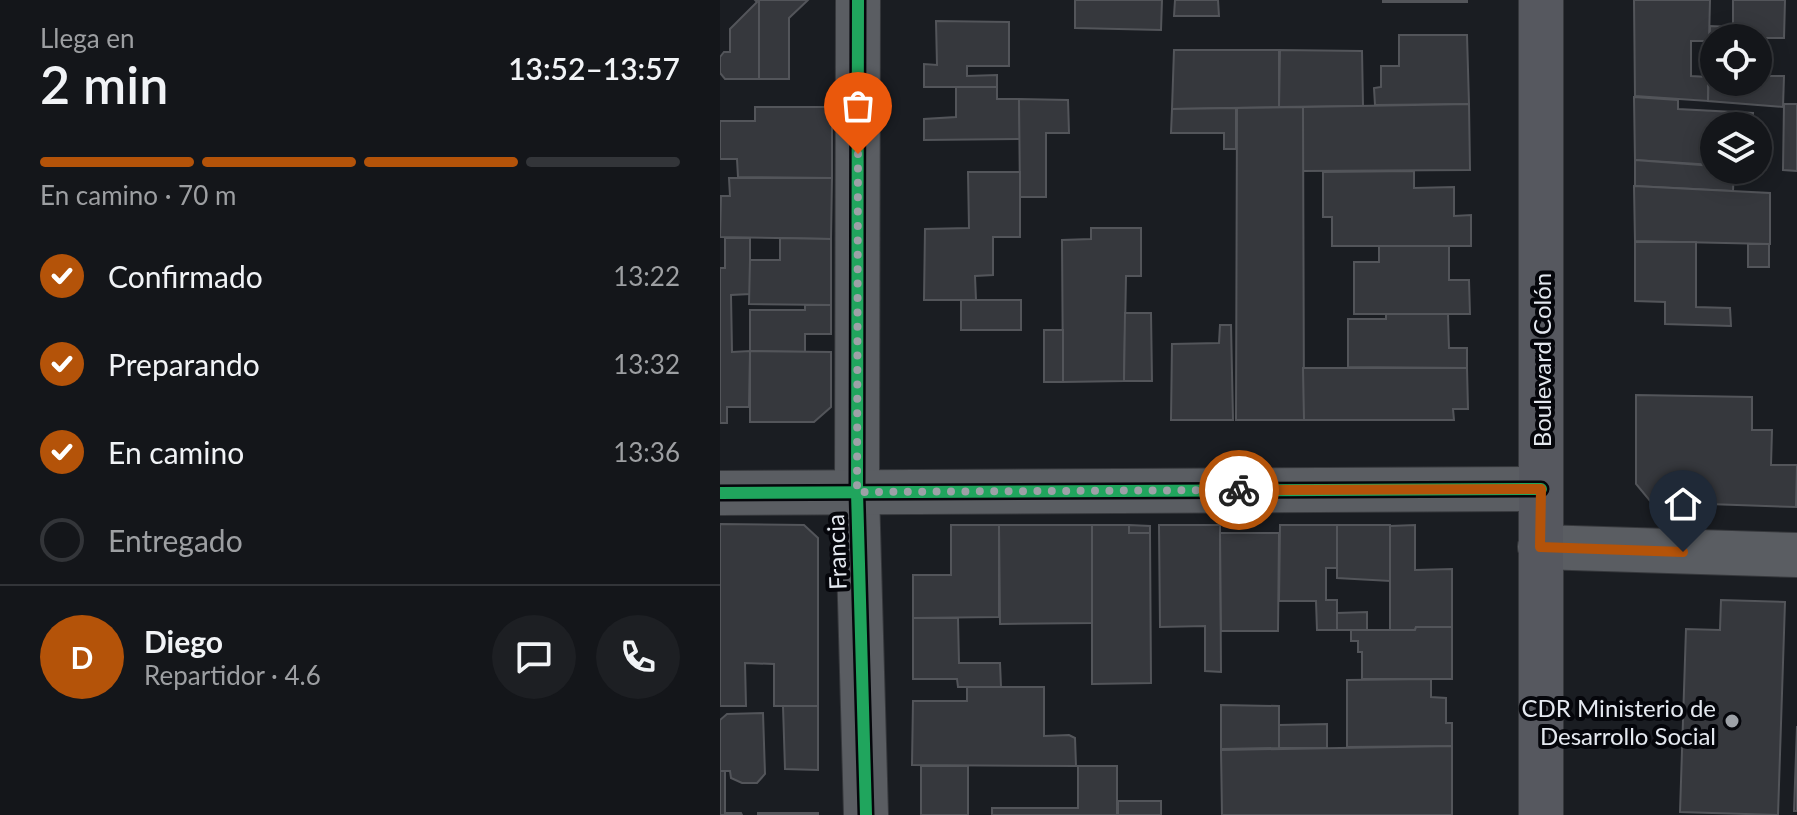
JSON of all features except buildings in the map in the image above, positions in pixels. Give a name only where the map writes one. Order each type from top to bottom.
[{"type":"main road","name":"Boulevard Colón","points":[[1541,0],[1541,815]]},
{"type":"street","name":"Francia","points":[[858,0],[857,492],[866,815]]},
{"type":"street","points":[[720,493],[1541,489]]},
{"type":"street","points":[[1540,547],[1797,555]]},
{"type":"cycle path","points":[[858,0],[857,492],[866,815]]},
{"type":"cycle path","points":[[720,493],[1541,489]]},
{"type":"way so far","points":[[858,154],[857,492],[1239,490]]},
{"type":"place","name":"CDR Ministerio de Desarrollo Social","points":[[1732,721]]},
{"type":"route","points":[[1239,490],[1541,489],[1540,547],[1683,552]]}]
